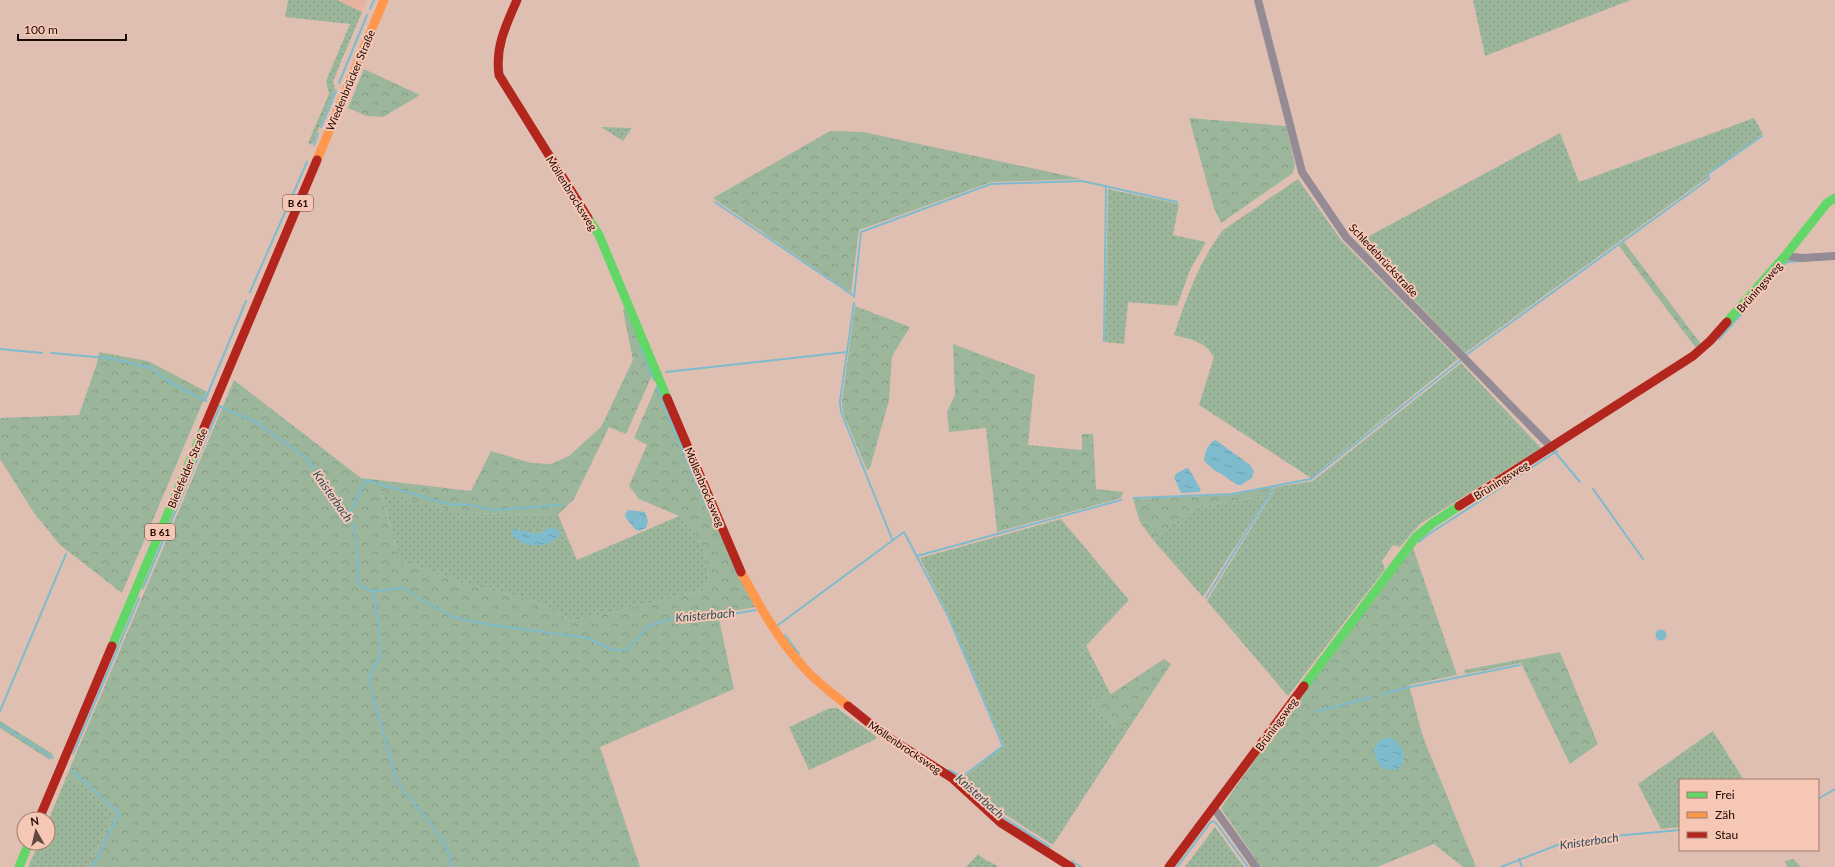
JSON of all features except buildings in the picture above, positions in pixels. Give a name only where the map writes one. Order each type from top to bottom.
[{"type":"street","name":"Wiedenbrücker Straße","points":[[316,160],[384,0]]},
{"type":"street","name":"Möllenbrocksweg","points":[[517,0],[497,48],[496,61],[499,75],[599,235],[739,568],[760,609],[788,650],[806,671],[840,701],[882,734],[952,778],[1001,823],[1071,867]]},
{"type":"street","name":"Schledebrückstraße","points":[[1258,0],[1302,172],[1346,237],[1552,448]]},
{"type":"street","name":"Bielefelder Straße","points":[[42,811],[316,160]]},
{"type":"street","name":"Brüningsweg","points":[[1169,867],[1416,537],[1433,524],[1693,356],[1710,341],[1786,256],[1828,203],[1835,198]]},
{"type":"street","points":[[1786,256],[1802,258],[1835,256]]},
{"type":"street","points":[[1214,808],[1256,867]]},
{"type":"street","points":[[19,867],[26,851]]},
{"type":"shaded area","points":[[337,0],[367,0],[362,12]]},
{"type":"green space","points":[[288,0],[337,0],[362,12],[333,81],[335,90],[312,145],[308,143],[329,94],[326,81],[350,24],[285,17]]},
{"type":"green space","points":[[1473,0],[1631,0],[1485,56]]},
{"type":"green space","points":[[364,69],[420,95],[383,117],[367,116],[348,108]]},
{"type":"green space","points":[[1189,118],[1286,126],[1295,165],[1293,173],[1221,223],[1214,208]]},
{"type":"green space","points":[[1754,118],[1763,134],[1707,174],[1707,178],[1465,353],[1358,242],[1560,133],[1579,182]]},
{"type":"green space","points":[[601,127],[632,128],[623,141]]},
{"type":"green space","points":[[830,131],[863,132],[1082,179],[991,182],[859,230],[851,293],[713,198]]},
{"type":"green space","points":[[1298,179],[1341,240],[1458,359],[1311,478],[1199,405],[1214,357],[1202,344],[1174,335],[1188,294],[1200,267],[1214,242],[1223,230]]},
{"type":"green space","points":[[1108,189],[1179,204],[1173,235],[1206,242],[1190,270],[1177,306],[1128,302],[1124,344],[1105,342]]},
{"type":"green space","points":[[1624,242],[1701,344],[1696,348],[1619,246]]},
{"type":"green space","points":[[855,306],[910,327],[892,356],[889,400],[870,468],[867,470],[843,413],[842,401]]},
{"type":"green space","points":[[628,308],[654,371],[626,434],[609,427],[574,499],[558,515],[460,513],[381,492],[400,561],[468,584],[533,600],[574,621],[704,590],[709,579],[705,555],[698,537],[679,516],[639,499],[629,486],[647,445],[634,438],[658,382],[755,607],[718,614],[734,689],[600,747],[640,867],[88,867],[114,814],[68,773],[234,380],[361,478],[471,491],[491,451],[531,463],[551,464],[569,456],[601,427],[633,360],[623,310]]},
{"type":"green space","points":[[953,344],[1035,375],[1028,445],[1082,450],[1082,434],[1093,434],[1096,489],[1123,492],[1121,498],[997,532],[986,428],[949,432],[947,412],[955,395]]},
{"type":"green space","points":[[99,352],[148,361],[207,392],[122,593],[60,545],[34,513],[0,459],[0,418],[79,415],[97,363]]},
{"type":"green space","points":[[1461,363],[1541,448],[1420,524],[1400,547],[1393,545],[1382,561],[1385,569],[1288,696],[1207,601],[1276,487],[1313,481]]},
{"type":"green space","points":[[1273,487],[1268,496],[1196,507],[1153,540],[1140,522],[1133,499],[1232,495]]},
{"type":"green space","points":[[381,491],[460,513],[558,515],[577,560],[679,516],[698,537],[705,555],[709,579],[704,590],[574,621],[533,600],[468,584],[400,561]]},
{"type":"green space","points":[[1268,496],[1203,597],[1153,540],[1196,507]]},
{"type":"green space","points":[[1061,519],[1129,600],[1086,646],[1111,695],[1093,701],[1099,714],[1127,731],[1053,845],[1006,815],[964,777],[1004,746],[950,618],[920,558]]},
{"type":"green space","points":[[1413,548],[1457,675],[1409,685],[1423,737],[1476,867],[1463,867],[1434,844],[1377,867],[1261,867],[1221,808],[1294,704]]},
{"type":"green space","points":[[1560,652],[1598,744],[1570,764],[1521,663],[1465,674],[1464,670]]},
{"type":"green space","points":[[1164,659],[1171,664],[1127,731],[1099,714],[1093,701],[1111,694]]},
{"type":"green space","points":[[830,708],[837,708],[877,737],[874,740],[809,770],[789,727]]},
{"type":"green space","points":[[0,721],[53,754],[50,760],[0,728]]},
{"type":"green space","points":[[1713,731],[1743,779],[1679,779],[1679,827],[1661,829],[1638,784]]},
{"type":"green space","points":[[68,773],[114,814],[88,867],[28,867],[35,851],[56,851],[56,811],[52,811]]},
{"type":"green space","points":[[1215,827],[1244,867],[1185,867]]},
{"type":"green space","points":[[978,854],[983,858],[999,867],[966,867]]},
{"type":"green space","points":[[1793,859],[1801,867],[1787,867],[1785,861]]},
{"type":"water","points":[[1215,440],[1250,465],[1254,471],[1252,478],[1241,485],[1237,485],[1215,471],[1204,461],[1208,446]]},
{"type":"water","points":[[1187,468],[1201,490],[1199,492],[1181,493],[1174,477],[1177,473]]},
{"type":"water","points":[[629,510],[645,512],[648,521],[646,528],[639,531],[635,529],[625,517],[626,512]]},
{"type":"water","points":[[550,527],[557,530],[560,535],[555,540],[543,545],[529,545],[517,540],[512,535],[512,530],[515,529],[540,534]]},
{"type":"water","points":[[1659,630],[1663,630],[1665,631],[1665,639],[1659,640],[1656,637],[1656,633]]},
{"type":"water","points":[[1391,737],[1402,749],[1404,756],[1404,761],[1397,769],[1380,767],[1374,752],[1374,748],[1381,740]]},
{"type":"waterway","points":[[370,9],[374,0]]},
{"type":"waterway","points":[[339,83],[367,15]]},
{"type":"waterway","points":[[321,127],[336,91]]},
{"type":"waterway","points":[[314,145],[318,134]]},
{"type":"waterway","points":[[1466,355],[1709,179],[1708,174],[1762,136]]},
{"type":"waterway","points":[[250,292],[307,162]]},
{"type":"waterway","points":[[854,297],[861,232],[991,184],[1082,181],[1177,202]]},
{"type":"waterway","points":[[1104,341],[1106,186]]},
{"type":"waterway","points":[[715,202],[854,296]]},
{"type":"waterway","points":[[1785,264],[1787,262],[1800,261]]},
{"type":"waterway","points":[[1719,339],[1768,284]]},
{"type":"waterway","points":[[205,400],[246,301]]},
{"type":"waterway","points":[[854,303],[840,401],[841,412],[892,539]]},
{"type":"waterway","points":[[640,347],[654,380]]},
{"type":"waterway","name":"Knisterbach","points":[[0,349],[42,353]]},
{"type":"waterway","points":[[666,372],[847,352]]},
{"type":"waterway","name":"Knisterbach","points":[[51,353],[108,358],[151,368],[166,380],[206,401]]},
{"type":"waterway","points":[[1134,498],[1232,494],[1311,479],[1460,361]]},
{"type":"waterway","points":[[657,388],[694,479],[711,516]]},
{"type":"waterway","name":"Knisterbach","points":[[219,406],[256,422],[302,455],[317,471],[351,520],[356,535],[358,579],[361,586],[373,591],[403,588],[452,617],[486,624],[587,638],[614,650],[627,650],[649,626],[674,617],[714,617],[756,610]]},
{"type":"waterway","points":[[143,588],[220,406]]},
{"type":"waterway","points":[[1419,542],[1557,451]]},
{"type":"waterway","points":[[1555,452],[1580,482]]},
{"type":"waterway","points":[[349,515],[366,480],[451,505],[465,504],[494,510],[561,505]]},
{"type":"waterway","points":[[1206,598],[1275,486]]},
{"type":"waterway","points":[[1593,489],[1643,559]]},
{"type":"waterway","points":[[917,556],[1121,500]]},
{"type":"waterway","points":[[778,625],[904,532],[949,618],[1003,746],[962,777]]},
{"type":"waterway","points":[[0,711],[66,554]]},
{"type":"waterway","points":[[373,591],[379,626],[380,656],[369,675],[373,696],[397,782],[433,827],[446,846],[452,864],[455,867]]},
{"type":"waterway","points":[[73,754],[139,598]]},
{"type":"waterway","name":"Knisterbach","points":[[785,635],[799,654]]},
{"type":"waterway","points":[[1383,694],[1410,687],[1520,665]]},
{"type":"waterway","points":[[1315,712],[1372,697]]},
{"type":"waterway","points":[[0,724],[53,758]]},
{"type":"waterway","points":[[71,770],[119,813],[93,867]]},
{"type":"waterway","name":"Knisterbach","points":[[949,770],[962,777],[1003,817],[1050,847]]},
{"type":"waterway","name":"Knisterbach","points":[[1819,798],[1835,789]]},
{"type":"waterway","name":"Knisterbach","points":[[1177,867],[1213,821],[1248,867]]},
{"type":"waterway","name":"Knisterbach","points":[[1501,867],[1560,844],[1593,838],[1679,830]]},
{"type":"waterway","name":"Knisterbach","points":[[1519,859],[1522,867]]},
{"type":"waterway","name":"Knisterbach","points":[[1072,861],[1081,867]]},
{"type":"traffic: fast","points":[[1727,322],[1785,256],[1827,203],[1835,198]]},
{"type":"traffic: fast","points":[[588,218],[599,235],[667,398]]},
{"type":"traffic: fast","points":[[112,646],[204,428]]},
{"type":"traffic: fast","points":[[1304,686],[1416,537],[1433,523],[1459,506]]},
{"type":"traffic: fast","points":[[19,867],[26,851]]},
{"type":"traffic: slow","points":[[317,160],[384,0]]},
{"type":"traffic: slow","points":[[741,572],[770,623],[796,659],[816,680],[848,706]]},
{"type":"traffic: jam","points":[[517,0],[502,36],[498,65],[499,75],[588,218]]},
{"type":"traffic: jam","points":[[204,428],[317,160]]},
{"type":"traffic: jam","points":[[1459,506],[1693,356],[1710,341],[1727,322]]},
{"type":"traffic: jam","points":[[667,398],[741,572]]},
{"type":"traffic: jam","points":[[42,811],[112,646]]},
{"type":"traffic: jam","points":[[1169,867],[1304,686]]},
{"type":"traffic: jam","points":[[848,706],[883,734],[952,778],[1001,823],[1071,867]]}]
